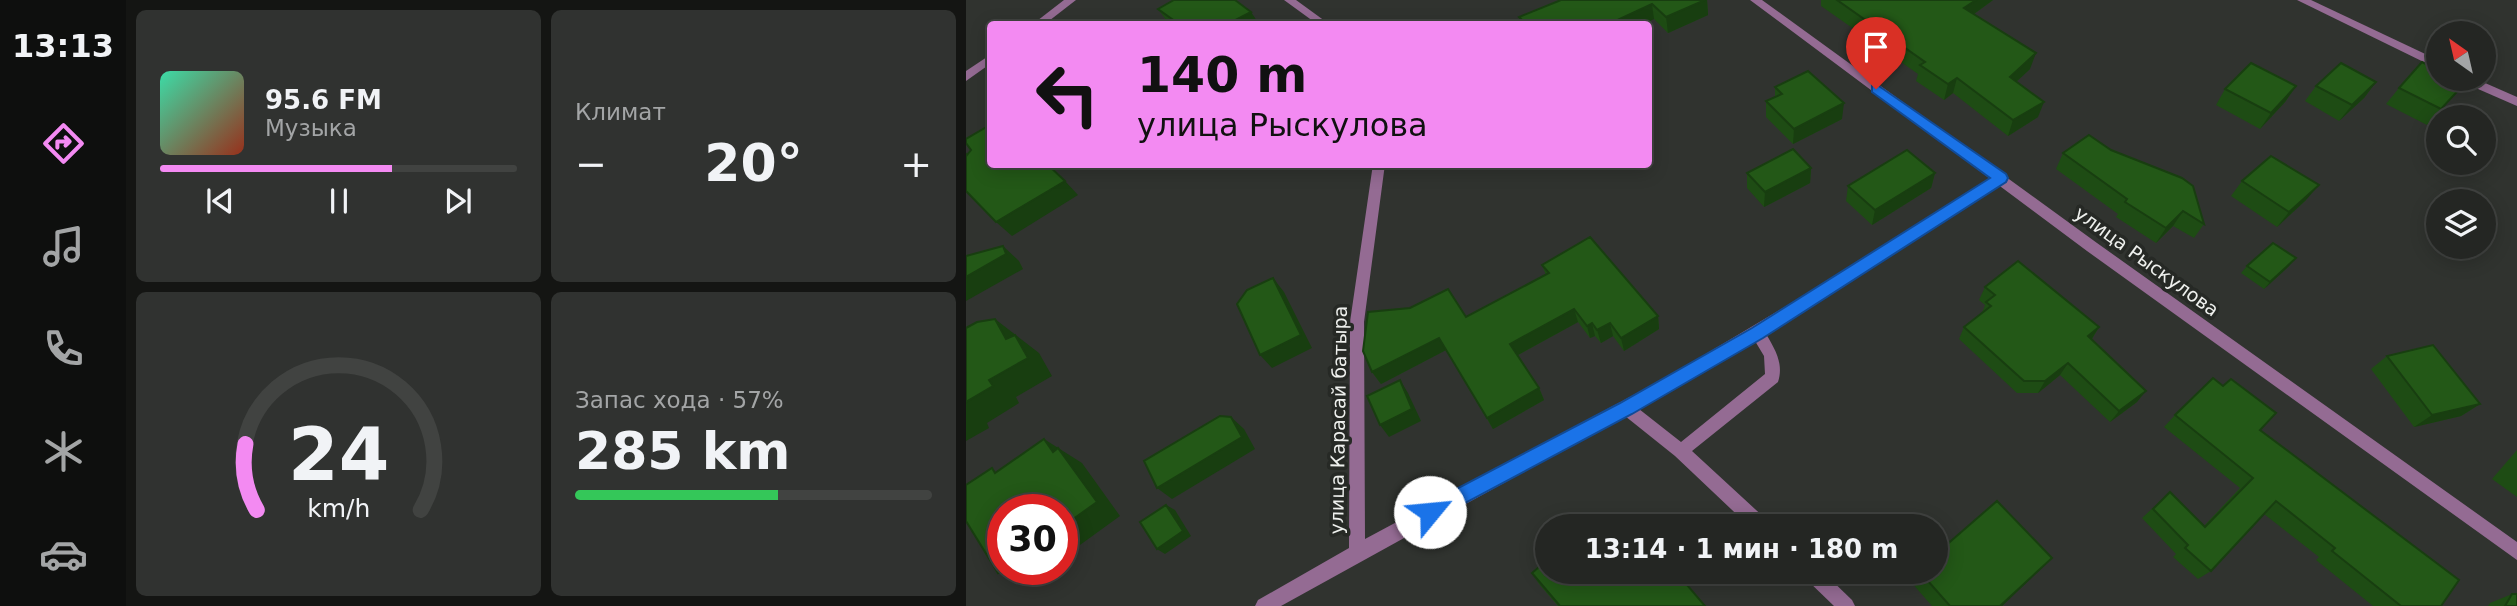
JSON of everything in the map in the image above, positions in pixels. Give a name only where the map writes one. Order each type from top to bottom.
[{"type":"street","points":[[1042,21],[1071,0]]},
{"type":"street","points":[[1289,0],[1320,21]]},
{"type":"street","name":"улица Рыскулова","points":[[1755,0],[2092,247],[2517,552]]},
{"type":"street","points":[[2302,0],[2426,59]]},
{"type":"street","points":[[966,77],[987,61]]},
{"type":"street","points":[[2493,91],[2517,102]]},
{"type":"street","name":"улица Карасай батыра","points":[[1357,551],[1357,322],[1378,168]]},
{"type":"street","points":[[1264,606],[1357,551],[1626,408],[1758,333],[2001,178]]},
{"type":"street","points":[[1681,451],[1773,377],[1771,355],[1758,333]]},
{"type":"street","points":[[1626,408],[1681,451],[1748,514]]},
{"type":"street","points":[[1823,584],[1846,606]]},
{"type":"building","points":[[1174,0],[1235,0],[1251,12],[1234,21],[1175,21],[1158,9]]},
{"type":"building","points":[[1561,0],[1705,0],[1666,17],[1652,4],[1615,21],[1523,21],[1519,17]]},
{"type":"building","points":[[1837,0],[1976,0],[1964,8],[2036,53],[2010,77],[2044,102],[2013,120],[1957,78],[1948,84],[1920,65],[1925,62]]},
{"type":"building","points":[[2422,62],[2426,64],[2426,91],[2458,91],[2445,105],[2433,105],[2399,88]]},
{"type":"building","points":[[2251,63],[2296,86],[2271,113],[2225,89]]},
{"type":"building","points":[[2341,63],[2376,82],[2352,105],[2316,86]]},
{"type":"building","points":[[1808,71],[1844,103],[1794,129],[1766,101],[1782,94],[1775,87]]},
{"type":"building","points":[[987,127],[987,168],[1051,168],[1065,181],[996,222],[966,191],[966,154],[971,150],[966,139]]},
{"type":"building","points":[[2089,135],[2111,150],[2182,178],[2193,186],[2204,224],[2183,211],[2166,228],[2125,202],[2127,199],[2063,153]]},
{"type":"building","points":[[1793,149],[1811,168],[1765,192],[1747,173]]},
{"type":"building","points":[[1907,150],[1935,173],[1875,210],[1848,186]]},
{"type":"building","points":[[2271,156],[2319,185],[2289,212],[2242,181]]},
{"type":"building","points":[[1590,237],[1658,316],[1621,338],[1610,323],[1597,330],[1592,323],[1587,326],[1574,309],[1510,344],[1539,388],[1487,418],[1439,338],[1372,372],[1363,351],[1368,312],[1410,308],[1448,289],[1466,317],[1549,273],[1542,265]]},
{"type":"building","points":[[2273,243],[2296,258],[2270,282],[2247,266]]},
{"type":"building","points":[[1003,246],[1006,254],[966,277],[966,256]]},
{"type":"building","points":[[2018,261],[2099,327],[2088,336],[2146,391],[2119,411],[2068,363],[2045,381],[2024,381],[1964,327],[1991,306],[1986,302],[1995,295],[1985,287]]},
{"type":"building","points":[[1273,278],[1301,335],[1260,355],[1237,304],[1247,290]]},
{"type":"building","points":[[995,319],[1006,339],[1015,335],[1028,358],[989,380],[993,386],[966,402],[966,328],[977,322]]},
{"type":"building","points":[[2433,345],[2480,404],[2432,415],[2387,356]]},
{"type":"building","points":[[2213,378],[2223,386],[2231,379],[2276,413],[2260,430],[2459,580],[2441,606],[2401,606],[2332,551],[2335,548],[2276,501],[2211,571],[2185,548],[2188,545],[2153,509],[2170,492],[2205,527],[2253,478],[2175,415]]},
{"type":"building","points":[[1400,380],[1412,409],[1380,425],[1367,396]]},
{"type":"building","points":[[1220,416],[1231,417],[1242,437],[1157,488],[1144,461]]},
{"type":"building","points":[[1044,439],[1053,452],[1058,448],[1097,502],[1078,516],[1078,494],[987,494],[987,555],[966,521],[966,485],[992,468],[995,473]]},
{"type":"building","points":[[1997,501],[2052,558],[2000,606],[1950,606],[1931,584],[1948,584],[1948,544]]},
{"type":"building","points":[[1166,505],[1183,531],[1157,549],[1140,522]]},
{"type":"building","points":[[1541,584],[1686,584],[1705,606],[1560,606]]},
{"type":"building","points":[[2512,594],[2517,594],[2517,606],[2505,606]]},
{"type":"route","points":[[1430,512],[1626,408],[1758,333],[2001,178],[1876,89]]}]
